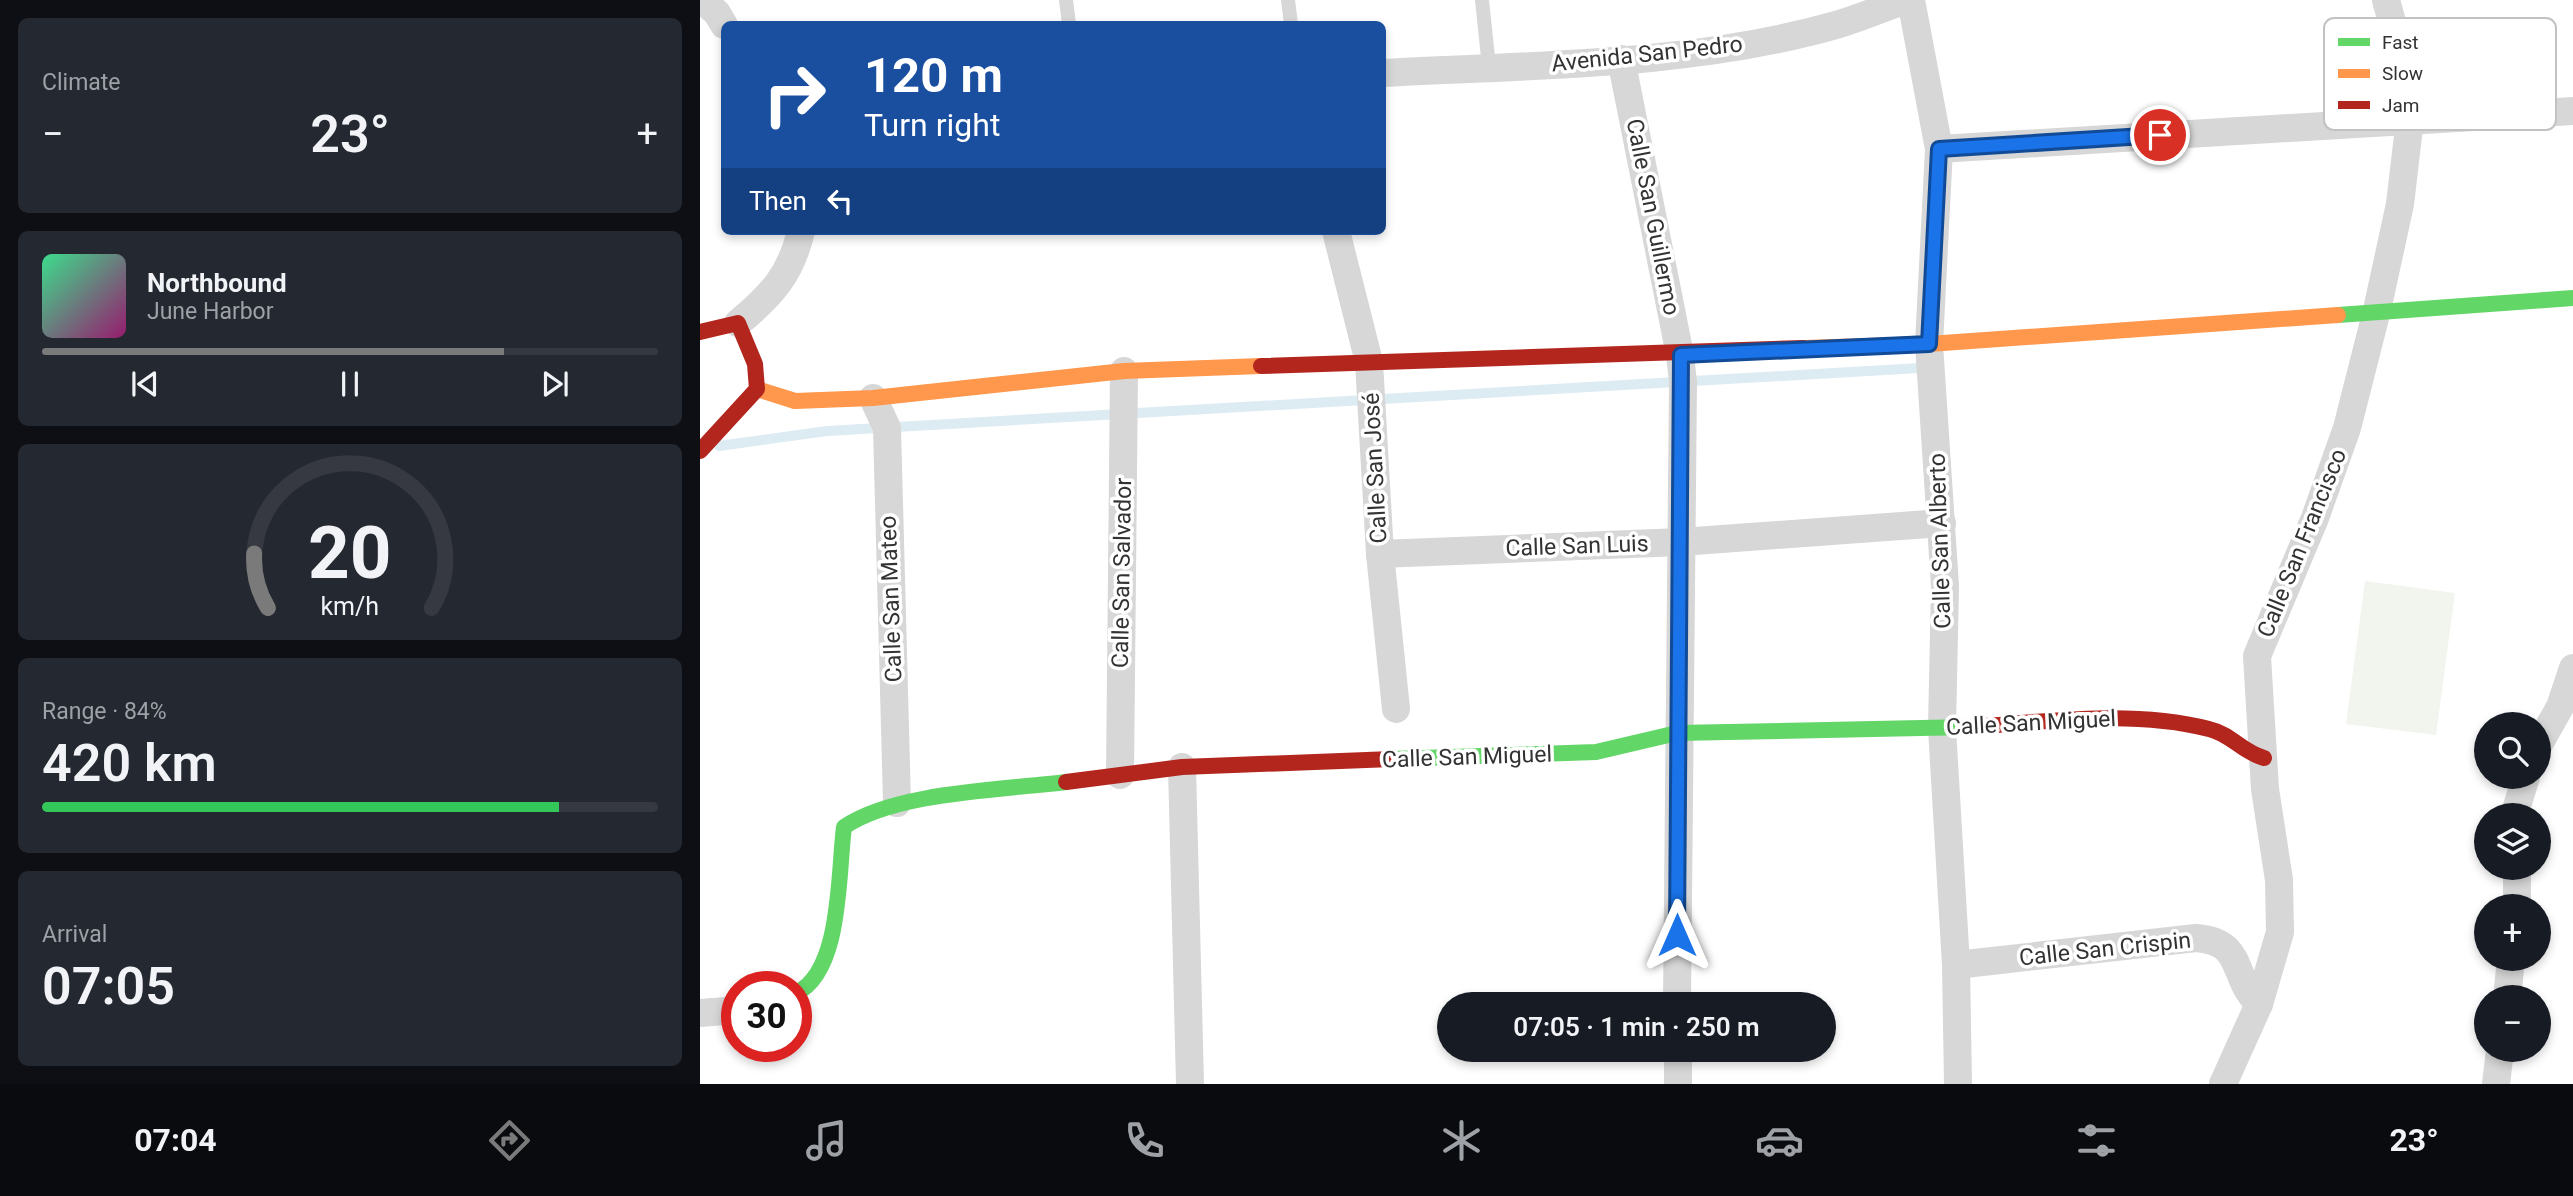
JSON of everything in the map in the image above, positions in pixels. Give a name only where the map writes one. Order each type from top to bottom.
[{"type":"street","points":[[702,0],[722,21]]},
{"type":"street","name":"Avenida San Pedro","points":[[1386,73],[1621,59],[1752,44],[1836,25],[1909,0]]},
{"type":"street","name":"Calle San Alberto","points":[[1909,0],[1939,149],[1929,344],[1945,586],[1942,729],[1956,965],[1958,1084]]},
{"type":"street","name":"Calle San Francisco","points":[[2386,0],[2391,18]]},
{"type":"street","name":"Calle San Guillermo","points":[[1621,59],[1681,355],[1677,733],[1678,992]]},
{"type":"street","points":[[1939,149],[2324,124]]},
{"type":"street","name":"Calle San Francisco","points":[[2223,1084],[2259,1004],[2280,932],[2279,880],[2265,789],[2257,656],[2347,428],[2400,204],[2409,130]]},
{"type":"street","points":[[700,332],[738,323],[770,296],[788,269],[800,235]]},
{"type":"street","name":"Calle San José","points":[[1337,235],[1369,362],[1380,554],[1396,709]]},
{"type":"street","points":[[757,389],[795,401],[873,398],[1124,372],[1369,362],[1681,355],[1929,344],[2573,298]]},
{"type":"street","points":[[700,451],[757,389],[755,364],[738,323]]},
{"type":"street","name":"Calle San Salvador","points":[[1120,775],[1124,372]]},
{"type":"street","name":"Calle San Mateo","points":[[873,398],[887,428],[897,803]]},
{"type":"street","name":"Calle San Luis","points":[[1380,554],[1681,542],[1942,523]]},
{"type":"street","points":[[2551,723],[2560,707],[2573,668]]},
{"type":"street","name":"Calle San Miguel","points":[[812,985],[823,959],[834,917],[844,827],[863,814],[897,803],[1182,768],[1596,752],[1677,733],[1942,729],[2125,718],[2207,728],[2226,734],[2247,753],[2264,758]]},
{"type":"street","points":[[1182,768],[1190,1084]]},
{"type":"street","name":"Calle San Crispin","points":[[1956,965],[2196,938],[2217,940],[2230,951],[2247,992],[2259,1004]]},
{"type":"street","points":[[700,1013],[721,1011]]},
{"type":"street","points":[[1678,1062],[1678,1084]]},
{"type":"street","points":[[2496,1084],[2499,1062]]},
{"type":"lane","points":[[1066,0],[1069,21]]},
{"type":"lane","points":[[1288,0],[1291,21]]},
{"type":"lane","points":[[1482,0],[1489,67]]},
{"type":"shaded area","points":[[2365,581],[2455,593],[2436,735],[2346,724]]},
{"type":"waterway","points":[[719,446],[827,431],[1920,368]]},
{"type":"traffic: fast","points":[[2338,315],[2573,298]]},
{"type":"traffic: fast","points":[[1392,759],[1596,752],[1677,733],[1969,727]]},
{"type":"traffic: fast","points":[[812,980],[822,965],[830,943],[844,827],[866,815],[920,799],[1066,782]]},
{"type":"traffic: slow","points":[[1803,348],[1929,344],[2338,315]]},
{"type":"traffic: slow","points":[[757,389],[795,401],[873,398],[1124,371],[1261,366]]},
{"type":"traffic: jam","points":[[700,332],[738,323],[755,364],[757,389],[700,451]]},
{"type":"traffic: jam","points":[[1261,366],[1803,348]]},
{"type":"traffic: jam","points":[[1969,727],[2119,718],[2179,723],[2217,731],[2249,752],[2264,758]]},
{"type":"traffic: jam","points":[[1066,782],[1182,767],[1392,759]]},
{"type":"route","points":[[1677,935],[1677,733],[1683,382],[1681,355],[1929,344],[1939,149],[2160,135]]}]
